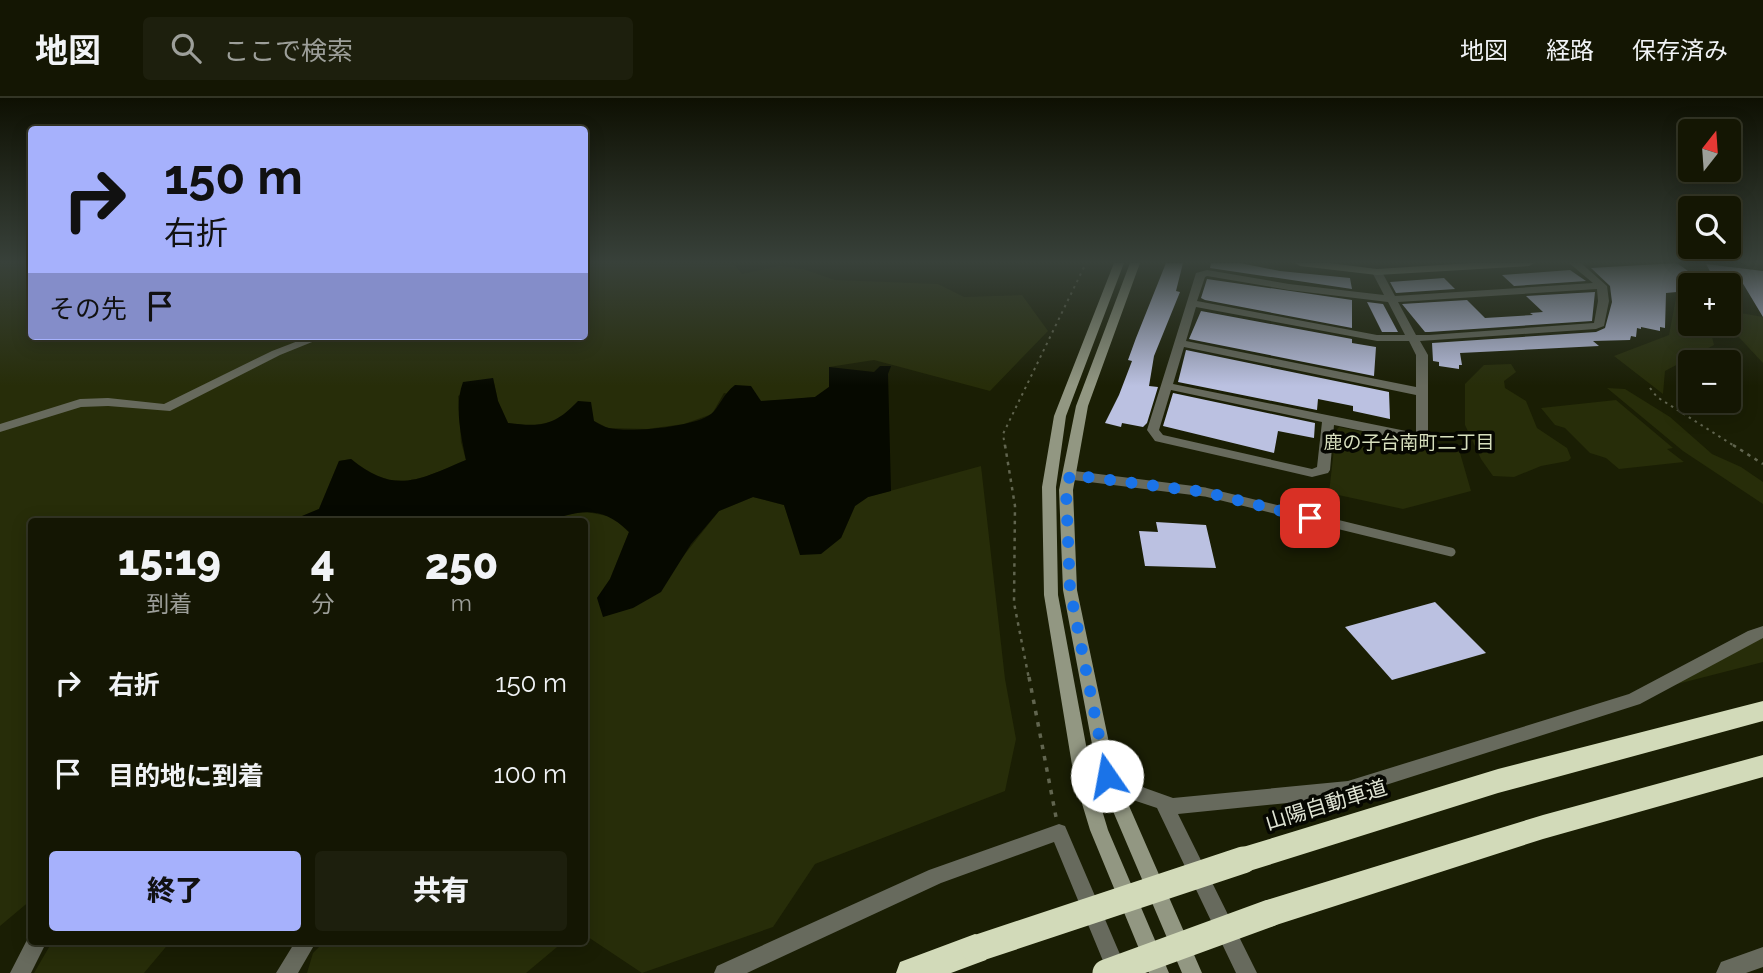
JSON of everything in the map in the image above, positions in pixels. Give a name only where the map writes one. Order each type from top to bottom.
[{"type":"highway","name":"山陽自動車道","points":[[911,973],[1243,860],[1498,781],[1763,711]]},
{"type":"highway","points":[[1106,973],[1270,913],[1543,827],[1763,766]]},
{"type":"street","points":[[1103,304],[1060,416],[1049,487],[1051,595],[1083,777],[1099,830],[1159,973]]},
{"type":"street","points":[[1120,304],[1082,406],[1066,490],[1070,590],[1107,776],[1192,973]]},
{"type":"street","points":[[1191,304],[1153,430],[1159,438],[1312,473],[1323,470],[1328,421]]},
{"type":"street","points":[[1195,304],[1377,338],[1415,339],[1596,326],[1600,324],[1604,304]]},
{"type":"street","points":[[1167,386],[1415,438],[1422,435],[1422,355],[1396,304]]},
{"type":"street","points":[[0,428],[80,403],[108,402],[166,408],[276,353],[310,340]]},
{"type":"street","points":[[1180,343],[1421,392]]},
{"type":"street","points":[[1107,776],[1139,794],[1173,806],[1348,789],[1634,699],[1763,632]]},
{"type":"street","points":[[1163,802],[1247,973]]},
{"type":"street","points":[[724,973],[936,876],[1059,832],[1118,973]]},
{"type":"street","points":[[20,973],[35,945]]},
{"type":"street","points":[[286,973],[304,945]]},
{"type":"street","points":[[1726,973],[1728,969],[1763,957]]},
{"type":"lane","points":[[1070,475],[1205,492],[1451,552]]},
{"type":"path","points":[[1059,832],[1014,603],[1015,506],[1003,434],[1066,304]]},
{"type":"path","points":[[1650,388],[1657,397],[1763,464]]},
{"type":"green space","points":[[0,304],[28,304],[28,340],[588,340],[588,304],[1028,304],[1048,331],[990,391],[874,360],[829,367],[829,387],[815,397],[761,401],[724,393],[712,414],[684,424],[647,429],[608,428],[594,421],[560,420],[531,426],[508,423],[498,401],[493,378],[458,396],[461,442],[466,460],[421,478],[407,480],[381,477],[351,459],[339,461],[319,509],[297,518],[28,518],[28,903],[0,926]]},
{"type":"green space","points":[[1675,304],[1678,304],[1678,336],[1712,336],[1714,345],[1705,350],[1678,350],[1678,364],[1665,371],[1663,394],[1614,356],[1669,335]]},
{"type":"green space","points":[[1741,313],[1763,317],[1763,363],[1738,336],[1741,336]]},
{"type":"green space","points":[[1511,364],[1516,372],[1504,381],[1505,388],[1526,401],[1537,428],[1567,448],[1571,458],[1514,477],[1493,476],[1481,459],[1465,425],[1465,384],[1484,365]]},
{"type":"green space","points":[[1607,388],[1625,389],[1670,417],[1712,454],[1741,467],[1763,482],[1763,504],[1683,451]]},
{"type":"green space","points":[[1616,400],[1673,448],[1667,449],[1684,462],[1619,469],[1606,458],[1590,453],[1565,428],[1555,425],[1541,408]]},
{"type":"green space","points":[[1339,427],[1431,446],[1432,442],[1458,446],[1471,491],[1403,509],[1329,493],[1336,431]]},
{"type":"green space","points":[[981,466],[1005,679],[1016,739],[1005,791],[815,864],[773,927],[642,973],[588,937],[588,518],[557,518],[582,511],[612,517],[629,532],[610,579],[597,598],[677,564],[719,511],[753,497],[784,505],[790,522],[841,538],[855,506],[868,497]]},
{"type":"green space","points":[[1763,637],[1763,662],[1650,691]]},
{"type":"green space","points":[[50,945],[167,945],[144,973],[34,973]]},
{"type":"green space","points":[[321,945],[559,945],[526,973],[307,973],[313,953]]},
{"type":"shaded area","points":[[880,366],[891,366],[888,374],[891,491],[868,497],[855,506],[841,538],[821,554],[800,555],[784,505],[753,497],[719,511],[691,544],[661,592],[633,608],[603,617],[597,598],[610,579],[629,532],[598,513],[578,513],[556,518],[297,518],[319,509],[339,461],[351,459],[380,477],[407,480],[420,478],[466,460],[459,411],[463,382],[493,378],[498,401],[508,423],[547,423],[562,416],[578,401],[591,402],[594,421],[603,426],[646,429],[703,419],[714,411],[735,385],[751,386],[761,401],[815,397],[829,387],[829,367],[874,372]]},
{"type":"building","points":[[1150,304],[1175,304],[1154,356],[1149,386],[1158,387],[1147,423],[1143,427],[1122,423],[1121,427],[1105,423],[1132,361],[1128,360]]},
{"type":"building","points":[[1225,304],[1352,304],[1352,328]]},
{"type":"building","points":[[1368,304],[1383,304],[1398,332],[1382,332]]},
{"type":"building","points":[[1402,304],[1471,304],[1485,318],[1543,312],[1534,304],[1594,304],[1592,321],[1429,332],[1425,332]]},
{"type":"building","points":[[1612,304],[1666,304],[1665,328],[1660,327],[1660,331],[1637,328],[1636,337],[1631,336],[1630,340],[1593,341],[1599,346],[1460,353],[1462,365],[1459,365],[1459,369],[1439,366],[1439,362],[1433,361],[1432,343],[1596,332],[1605,328]]},
{"type":"building","points":[[1755,304],[1763,304],[1763,317]]},
{"type":"building","points":[[1201,311],[1352,339],[1352,343],[1376,347],[1374,376],[1189,339]]},
{"type":"building","points":[[1186,350],[1389,392],[1390,419],[1353,411],[1353,406],[1318,399],[1317,410],[1178,382]]},
{"type":"building","points":[[1173,393],[1315,423],[1314,438],[1278,431],[1274,453],[1163,426]]},
{"type":"building","points":[[1156,522],[1206,525],[1216,568],[1145,566],[1139,531],[1158,532]]},
{"type":"building","points":[[1435,602],[1486,653],[1392,680],[1345,627]]},
{"type":"district","name":"鹿の子台南町二丁目","points":[[1409,442]]},
{"type":"route","points":[[1107,776],[1070,590],[1066,490],[1070,475],[1205,492],[1310,518]]}]
